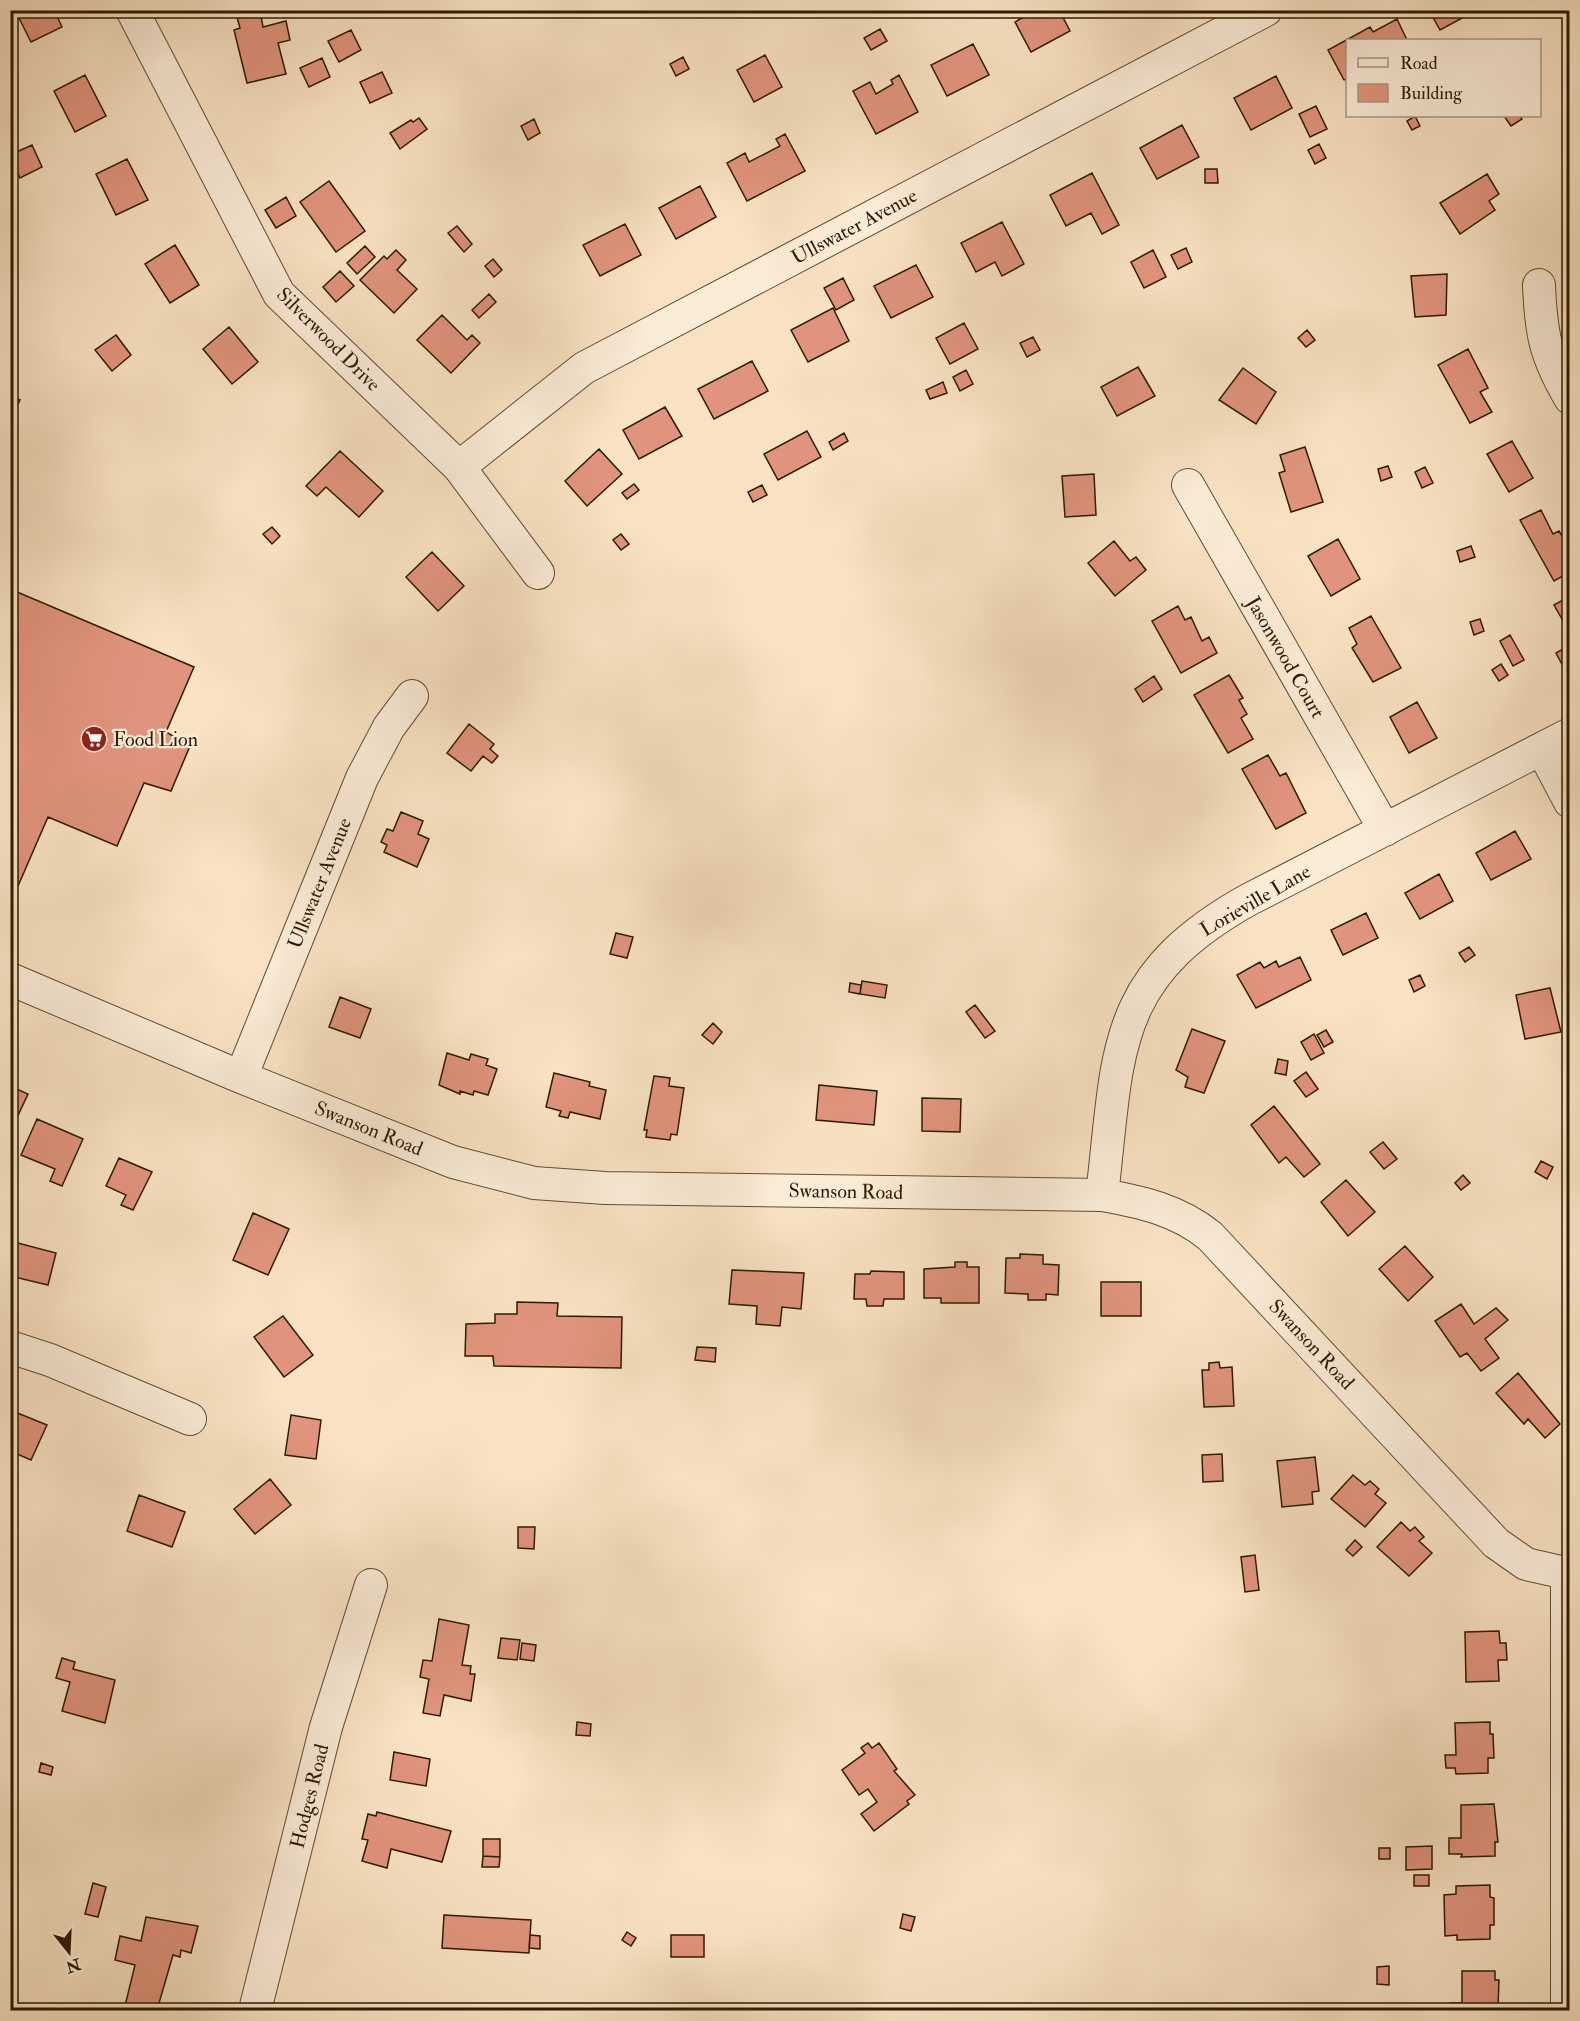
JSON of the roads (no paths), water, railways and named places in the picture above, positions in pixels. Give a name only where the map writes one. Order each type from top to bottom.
[{"type":"street","name":"Silverwood Drive","points":[[132,10],[279,294],[459,467],[538,573]]},
{"type":"street","name":"Ullswater Avenue","points":[[459,467],[584,368],[1266,10]]},
{"type":"street","points":[[1539,285],[1540,327],[1546,349],[1569,398]]},
{"type":"street","name":"Jasonwood Court","points":[[1188,484],[1385,830]]},
{"type":"street","name":"Ullswater Avenue","points":[[241,1077],[362,778],[389,727],[412,696]]},
{"type":"street","name":"Lorieville Lane","points":[[1102,1195],[1118,1054],[1135,1007],[1159,969],[1183,943],[1214,919],[1569,734]]},
{"type":"street","points":[[1542,748],[1569,802]]},
{"type":"street","name":"Swanson Road","points":[[10,979],[241,1077],[453,1162],[534,1183],[605,1188],[1102,1195],[1161,1208],[1196,1225],[1286,1316],[1496,1543],[1526,1564],[1568,1574]]},
{"type":"street","points":[[10,1347],[50,1360],[190,1419]]},
{"type":"street","points":[[1568,1574],[1568,2010]]},
{"type":"street","name":"Hodges Road","points":[[255,2010],[326,1727],[371,1585]]},
{"type":"place","name":"Food Lion","points":[[94,739]]}]
